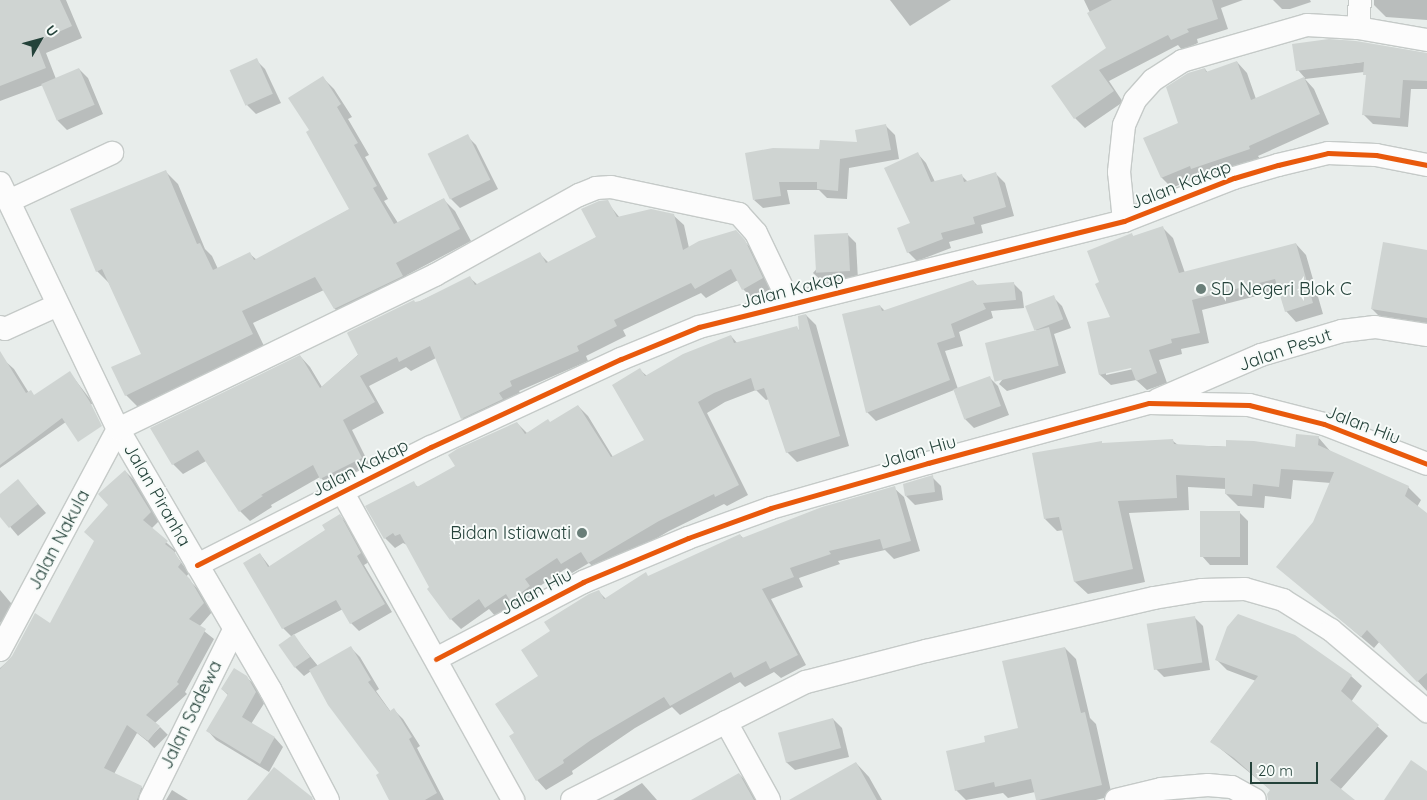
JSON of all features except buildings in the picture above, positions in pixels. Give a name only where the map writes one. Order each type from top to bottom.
[{"type":"street","points":[[1358,28],[1360,0]]},
{"type":"street","points":[[1124,221],[1119,172],[1124,125],[1135,100],[1153,80],[1182,61],[1278,31],[1307,25],[1358,28],[1427,40]]},
{"type":"street","points":[[4,192],[112,153]]},
{"type":"street","name":"Jalan Kakap","points":[[197,565],[431,447],[621,360],[699,327],[1124,221],[1234,178],[1328,153],[1376,155],[1427,165]]},
{"type":"street","points":[[118,429],[386,300],[579,195],[596,188],[610,187],[739,214],[756,233],[790,304]]},
{"type":"street","name":"Jalan Piranha","points":[[4,192],[118,429],[271,691],[328,800]]},
{"type":"street","points":[[0,327],[6,329],[58,305]]},
{"type":"street","name":"Jalan Pesut","points":[[1149,403],[1261,355],[1342,331],[1375,327],[1427,335]]},
{"type":"street","name":"Jalan Hiu","points":[[436,659],[584,582],[688,538],[771,508],[928,462],[1149,403],[1249,405],[1324,424],[1427,464]]},
{"type":"street","name":"Jalan Nakula","points":[[0,650],[118,429]]},
{"type":"street","points":[[343,493],[513,800]]},
{"type":"street","points":[[572,800],[806,682],[926,651],[1154,598],[1202,590],[1244,589],[1283,600],[1331,630],[1427,711]]},
{"type":"street","name":"Jalan Sadewa","points":[[150,800],[234,630]]},
{"type":"street","points":[[726,722],[769,800]]},
{"type":"street","points":[[1116,800],[1161,788],[1208,785],[1232,787],[1255,800]]},
{"type":"cycle path","points":[[197,565],[431,447],[621,359],[699,327],[1124,221],[1234,178],[1328,153],[1376,155],[1427,165]]},
{"type":"cycle path","points":[[436,659],[583,582],[688,538],[771,508],[1149,403],[1249,405],[1324,424],[1427,464]]},
{"type":"place","name":"SD Negeri Blok C","points":[[1201,289]]},
{"type":"place","name":"Bidan Istiawati","points":[[582,533]]}]
